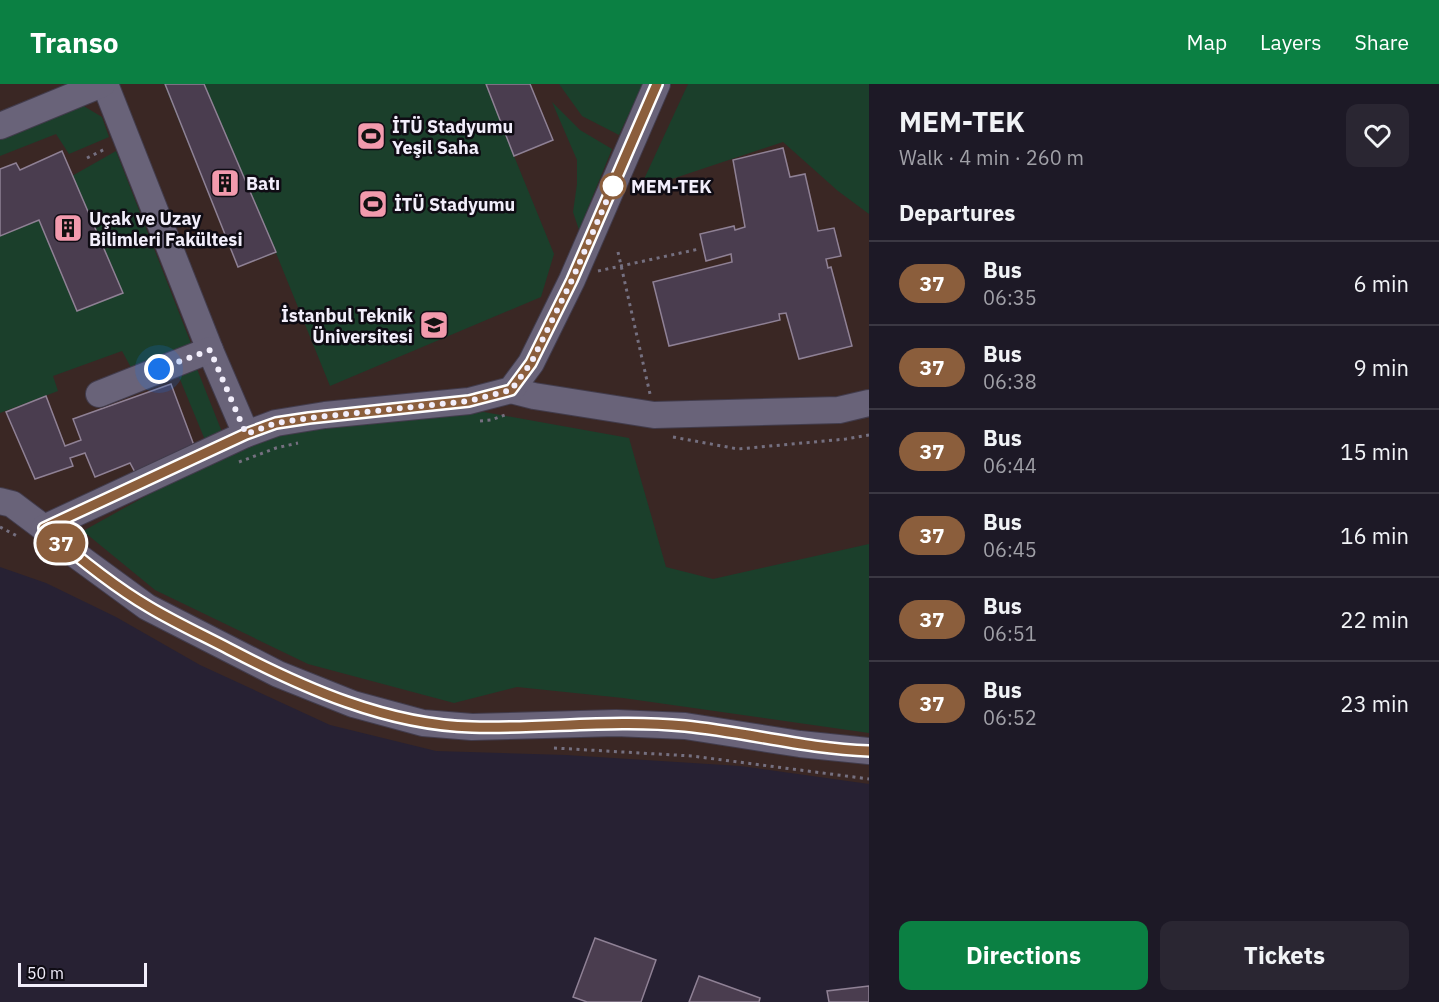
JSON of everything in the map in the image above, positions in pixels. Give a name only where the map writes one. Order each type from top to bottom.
[{"type":"street","points":[[0,126],[103,84],[246,434]]},
{"type":"street","points":[[523,393],[531,363],[572,280],[657,84]]},
{"type":"street","points":[[99,394],[210,350]]},
{"type":"street","points":[[44,528],[246,434],[276,423],[325,415],[469,401],[523,393],[654,415],[839,410],[869,403]]},
{"type":"street","points":[[839,410],[869,394]]},
{"type":"street","points":[[0,501],[12,504],[65,547],[147,607],[278,674],[353,704],[413,720],[472,727],[616,723],[685,726],[800,744],[869,751]]},
{"type":"path","points":[[596,262],[592,273],[699,249]]},
{"type":"path","points":[[618,252],[654,415]]},
{"type":"path","points":[[479,421],[491,420],[509,413],[523,393]]},
{"type":"path","points":[[738,449],[869,435]]},
{"type":"path","points":[[234,465],[276,448],[306,441]]},
{"type":"shaded area","name":"İstanbul Teknik Üniversitesi","points":[[0,84],[869,84],[869,784],[740,766],[566,755],[436,751],[330,725],[200,665],[116,617],[46,583],[0,567]]},
{"type":"green space","name":"İTÜ Stadyumu","points":[[164,84],[530,84],[553,140],[514,156],[554,254],[541,297],[330,386],[276,253],[238,267]]},
{"type":"green space","points":[[559,84],[643,84],[619,135],[582,116]]},
{"type":"green space","points":[[688,84],[869,84],[869,214],[838,191],[783,142],[639,190]]},
{"type":"green space","points":[[552,102],[580,130],[612,149],[579,230],[573,212],[577,184],[577,160]]},
{"type":"green space","points":[[82,105],[102,117],[109,137],[69,154],[56,134],[0,156],[0,137]]},
{"type":"green space","points":[[116,151],[192,346],[134,373],[122,351],[53,376],[58,391],[0,413],[0,236],[39,220],[77,310],[123,293],[72,176]]},
{"type":"green space","points":[[197,369],[222,432],[205,440],[179,377]]},
{"type":"green space","points":[[484,412],[629,438],[666,567],[713,579],[869,544],[869,733],[623,698],[517,687],[454,703],[308,664],[155,590],[83,531],[252,437],[330,425]]},
{"type":"building","name":"Batı","points":[[165,84],[204,84],[276,252],[238,267]]},
{"type":"building","points":[[486,84],[530,84],[553,140],[514,156]]},
{"type":"building","points":[[783,148],[790,177],[805,174],[818,231],[834,228],[841,256],[826,259],[828,268],[831,267],[852,346],[799,359],[786,313],[779,314],[780,320],[669,346],[653,282],[732,262],[731,254],[706,261],[700,234],[734,226],[735,230],[745,227],[733,160]]},
{"type":"building","name":"Uçak ve Uzay Bilimleri Fakültesi","points":[[62,151],[123,293],[77,311],[39,220],[0,236],[0,169],[16,163],[20,170]]},
{"type":"building","points":[[171,384],[195,448],[136,474],[130,463],[95,477],[85,453],[70,458],[73,466],[35,479],[6,412],[46,396],[65,446],[81,440],[73,419]]},
{"type":"building","points":[[595,938],[656,960],[641,1002],[587,1002],[573,997]]},
{"type":"building","points":[[699,976],[760,998],[759,1002],[689,1002]]},
{"type":"building","points":[[869,986],[869,1002],[829,1002],[827,991]]},
{"type":"bus line","name":"37","points":[[657,84],[572,280],[531,363],[511,390],[469,401],[325,415],[276,423],[246,434],[44,528],[65,547],[147,607],[259,665],[353,704],[423,723],[472,727],[616,723],[685,726],[800,744],[869,751]]},
{"type":"place","name":"İTÜ Stadyumu Yeşil Saha","points":[[371,136]]},
{"type":"place","name":"Batı","points":[[225,183]]},
{"type":"place","name":"MEM-TEK","points":[[613,186]]},
{"type":"place","name":"İTÜ Stadyumu","points":[[373,204]]},
{"type":"place","name":"Uçak ve Uzay Bilimleri Fakültesi","points":[[68,228]]},
{"type":"place","name":"İstanbul Teknik Üniversitesi","points":[[434,325]]},
{"type":"route","points":[[159,369],[210,350],[246,434],[276,423],[325,415],[469,401],[511,390],[531,363],[572,280],[617,177],[613,186]]}]
